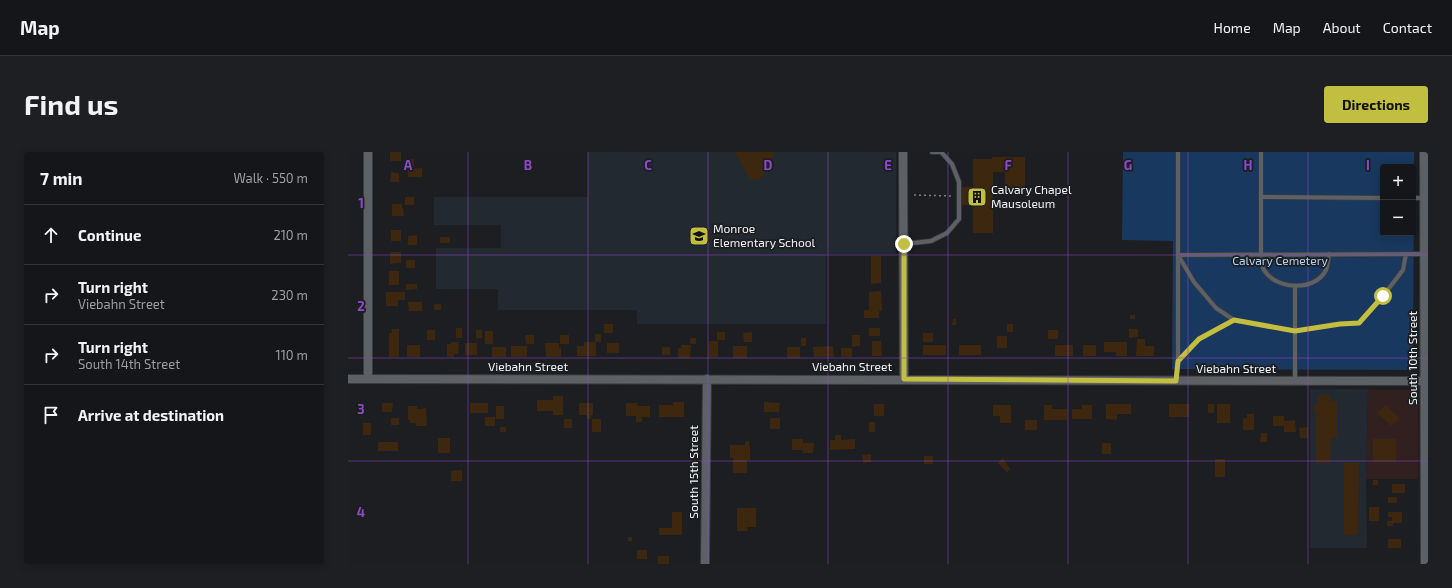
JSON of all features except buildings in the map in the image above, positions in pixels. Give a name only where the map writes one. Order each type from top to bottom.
[{"type":"street","points":[[368,152],[368,379]]},
{"type":"street","points":[[903,152],[904,379]]},
{"type":"street","name":"South 10th Street","points":[[1425,152],[1427,230],[1426,564]]},
{"type":"street","name":"Viebahn Street","points":[[348,379],[1427,381]]},
{"type":"street","name":"South 15th Street","points":[[705,564],[707,379]]},
{"type":"lane","points":[[904,244],[931,241],[947,233],[959,219],[959,182],[952,164],[941,152],[932,152]]},
{"type":"lane","points":[[1176,381],[1178,361],[1178,152]]},
{"type":"lane","points":[[1261,152],[1261,254],[1264,270],[1276,281],[1295,287],[1314,282],[1326,270],[1329,254]]},
{"type":"lane","points":[[1262,197],[1380,198]]},
{"type":"lane","points":[[1416,198],[1426,198]]},
{"type":"lane","points":[[1178,255],[1194,282],[1216,308],[1234,320],[1295,331],[1340,324],[1359,323],[1383,296],[1403,270],[1406,254]]},
{"type":"lane","points":[[1178,255],[1426,254]]},
{"type":"lane","points":[[1295,287],[1295,381]]},
{"type":"lane","points":[[1178,361],[1199,339],[1234,320]]},
{"type":"path","points":[[914,195],[952,196]]},
{"type":"shaded area","name":"Monroe Elementary School","points":[[588,152],[896,152],[896,254],[826,254],[826,324],[637,324],[637,310],[498,310],[498,289],[436,289],[436,248],[501,248],[501,225],[434,225],[434,197],[588,197]]},
{"type":"shaded area","points":[[1310,389],[1368,389],[1366,479],[1367,548],[1310,548]]},
{"type":"shaded area","points":[[1368,389],[1413,390],[1416,394],[1418,399],[1418,479],[1366,479]]},
{"type":"green space","name":"Calvary Cemetery","points":[[1123,152],[1414,152],[1414,164],[1380,164],[1380,236],[1414,236],[1413,370],[1172,369],[1173,241],[1122,240]]},
{"type":"place","name":"Calvary Chapel Mausoleum","points":[[977,197]]},
{"type":"place","name":"Monroe Elementary School","points":[[699,236]]},
{"type":"route","points":[[904,244],[904,379],[1176,381],[1178,361],[1199,339],[1234,320],[1295,331],[1340,324],[1359,323],[1383,296]]}]
